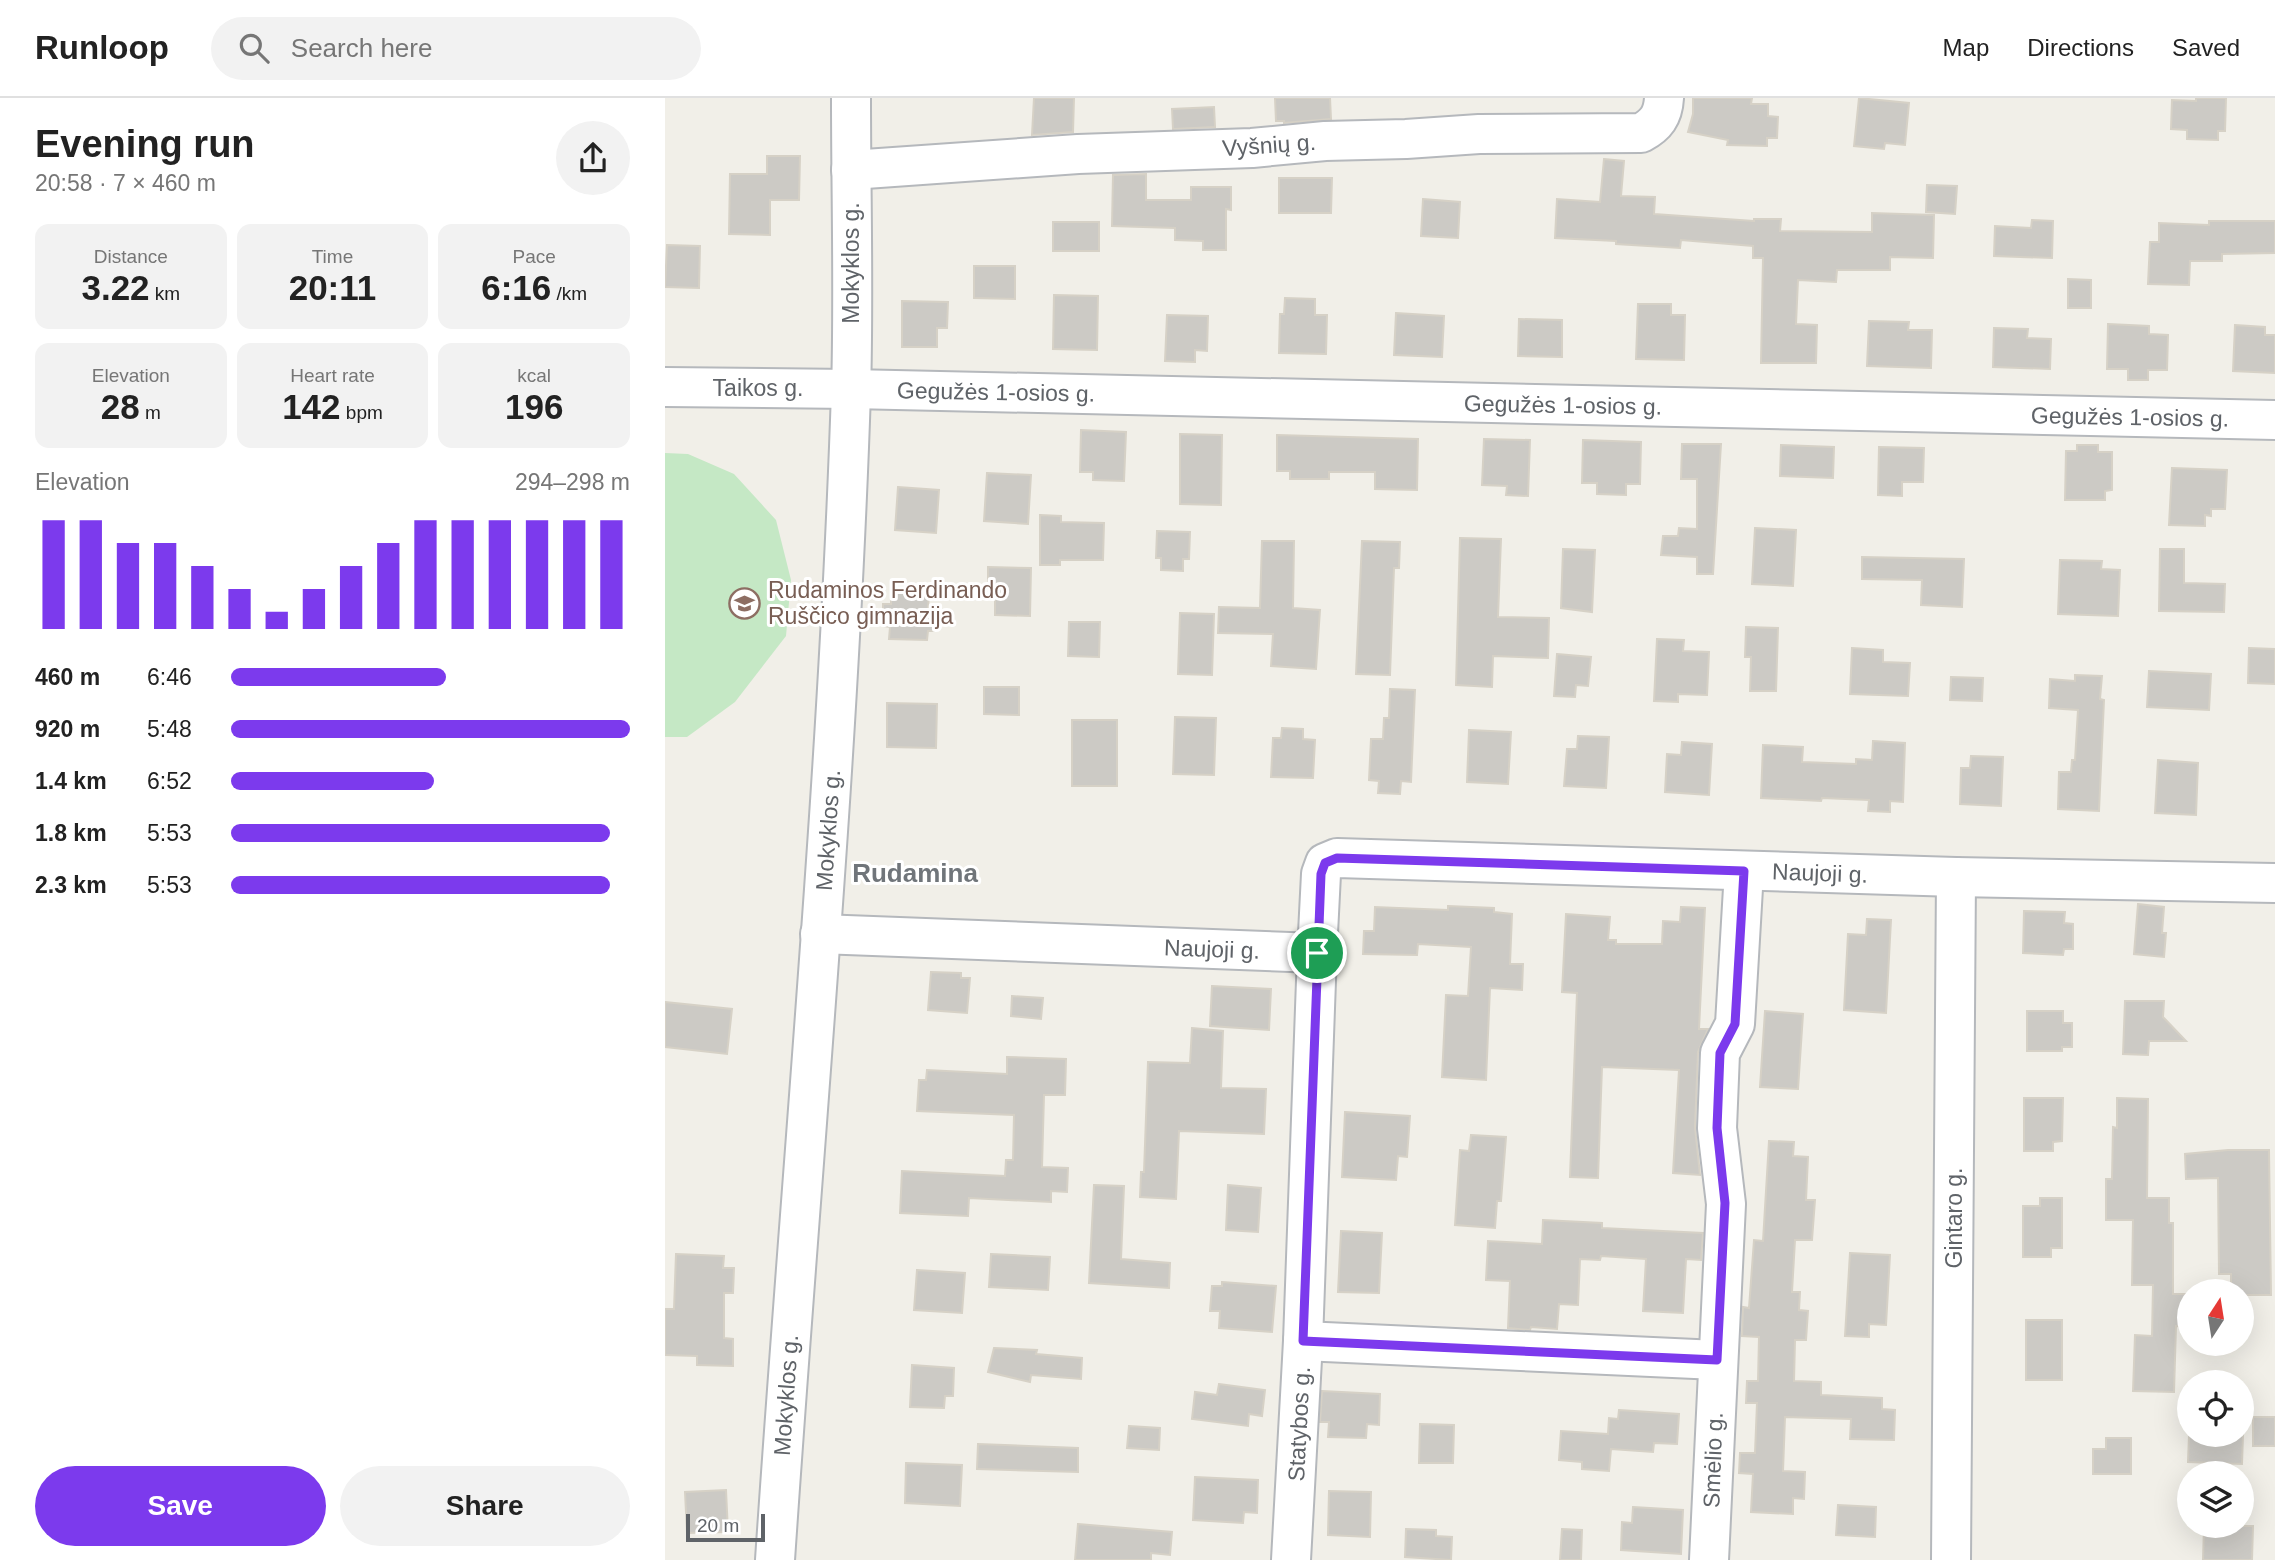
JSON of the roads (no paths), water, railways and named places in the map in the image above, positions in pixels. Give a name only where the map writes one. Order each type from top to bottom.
[{"type":"street","name":"Mokyklos g.","points":[[775,1560],[831,789],[851,389],[851,98]]},
{"type":"street","name":"Vyšnių g.","points":[[851,170],[1078,154],[1252,148],[1325,141],[1479,134],[1641,133],[1656,125],[1664,106],[1664,98]]},
{"type":"street","name":"Taikos g.","points":[[665,387],[851,389]]},
{"type":"street","name":"Gegužės 1-osios g.","points":[[851,389],[2275,420]]},
{"type":"street","name":"Naujoji g.","points":[[820,934],[1317,953],[1322,868],[1325,863],[1337,858],[1956,877],[2275,883]]},
{"type":"street","name":"Smėlio g.","points":[[1709,1560],[1725,1203],[1717,1128],[1720,1053],[1735,1024],[1744,871]]},
{"type":"street","name":"Gintaro g.","points":[[1951,1560],[1956,877]]},
{"type":"street","name":"Statybos g.","points":[[1291,1560],[1303,1341],[1317,953]]},
{"type":"street","points":[[1303,1341],[1717,1360]]},
{"type":"place","name":"Rudaminos Ferdinando Ruščico gimnazija","points":[[745,603]]},
{"type":"district","name":"Rudamina","points":[[915,873]]}]
